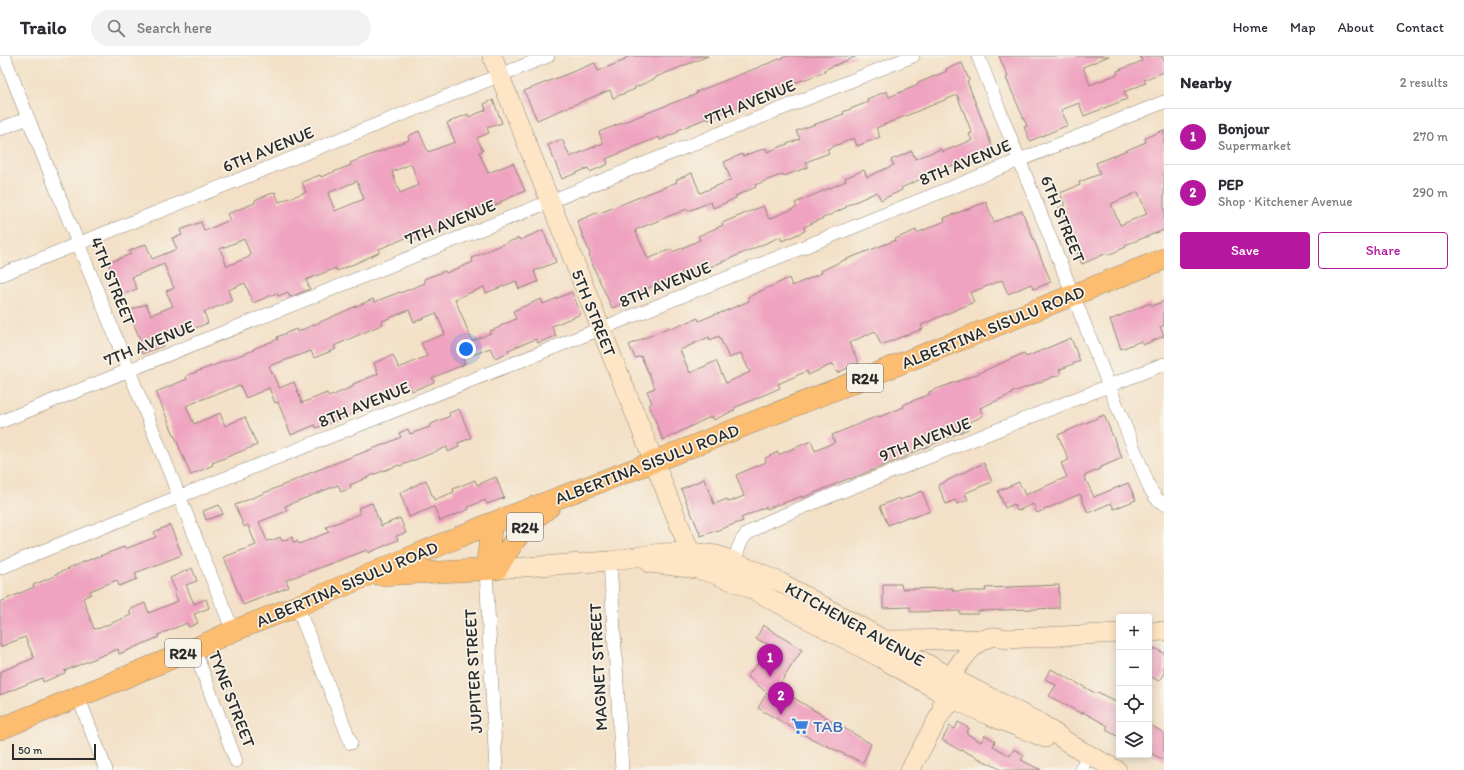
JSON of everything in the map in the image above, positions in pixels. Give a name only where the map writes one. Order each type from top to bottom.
[{"type":"main road","name":"5TH STREET","points":[[492,56],[549,202],[697,569]]},
{"type":"main road","name":"ALBERTINA SISULU ROAD","points":[[0,729],[194,649],[234,630],[297,606],[492,523],[653,462],[1164,259]]},
{"type":"main road","name":"R24","points":[[491,569],[520,532],[565,496]]},
{"type":"main road","points":[[491,569],[492,523]]},
{"type":"main road","name":"KITCHENER AVENUE","points":[[366,576],[616,561],[660,553],[690,552],[716,555],[734,561],[780,582],[883,640],[951,693]]},
{"type":"main road","name":"KITCHENER AVENUE","points":[[616,561],[671,565],[697,569],[746,586],[874,655],[1028,731],[1053,741],[1081,757],[1117,770]]},
{"type":"main road","points":[[883,640],[985,639],[997,637],[1007,639],[1116,632]]},
{"type":"main road","points":[[910,770],[951,693],[969,652],[979,642],[985,639]]},
{"type":"main road","points":[[951,693],[984,654],[997,644],[1007,639]]},
{"type":"street","name":"4TH STREET","points":[[4,56],[78,244],[234,630]]},
{"type":"street","name":"6TH AVENUE","points":[[0,275],[548,56]]},
{"type":"street","name":"7TH AVENUE","points":[[0,422],[913,56]]},
{"type":"street","name":"6TH STREET","points":[[978,56],[1150,489],[1157,499],[1164,504]]},
{"type":"street","name":"8TH AVENUE","points":[[0,568],[1164,102]]},
{"type":"street","points":[[0,129],[28,118]]},
{"type":"street","name":"9TH AVENUE","points":[[730,580],[734,561],[742,540],[747,534],[767,522],[1164,364]]},
{"type":"street","name":"MAGNET STREET","points":[[616,561],[622,770]]},
{"type":"street","name":"JUPITER STREET","points":[[491,569],[496,770]]},
{"type":"street","points":[[297,606],[351,743]]},
{"type":"street","name":"TYNE STREET","points":[[194,649],[236,761]]},
{"type":"street","points":[[78,696],[106,770]]},
{"type":"building","points":[[631,56],[708,56],[656,77],[634,88],[635,89],[613,98],[610,90],[537,120],[524,91],[595,63],[598,71]]},
{"type":"building","points":[[787,56],[857,56],[824,70],[825,72],[775,90],[776,93],[757,101],[756,99],[708,120],[707,118],[678,130],[678,132],[660,140],[659,137],[606,159],[608,164],[590,172],[588,168],[562,179],[548,145],[562,139],[570,157],[603,143],[599,132],[697,94],[696,92]]},
{"type":"building","points":[[999,56],[1109,56],[1083,67],[1090,85],[1118,74],[1117,71],[1142,61],[1140,56],[1162,56],[1164,61],[1164,72],[1144,80],[1146,83],[1124,92],[1127,99],[1084,116],[1079,103],[1061,110],[1068,125],[1030,141],[1024,127],[1027,126],[1006,78],[1008,77]]},
{"type":"building","points":[[962,63],[969,80],[967,81],[995,154],[955,169],[953,165],[923,177],[901,188],[902,190],[881,200],[877,192],[804,227],[805,231],[782,241],[780,237],[687,277],[685,272],[625,298],[627,302],[612,308],[593,266],[577,221],[677,182],[676,180],[692,173],[700,193],[731,180],[724,162],[742,154],[743,156],[766,148],[767,152],[800,139],[796,131],[844,114],[843,112],[868,102],[867,99],[887,91],[889,97],[947,71],[946,69]],"holes":[[[957,95],[972,133],[969,134],[972,140],[942,152],[941,149],[915,159],[912,151],[891,160],[894,165],[867,177],[864,170],[845,178],[846,181],[795,203],[797,207],[769,219],[763,206],[722,223],[723,225],[698,236],[700,240],[673,252],[671,249],[648,259],[635,230],[687,209],[688,211],[711,202],[713,208],[736,198],[735,196],[756,187],[755,185],[783,174],[784,176],[808,167],[806,162],[829,153],[827,149],[854,138],[857,146],[880,137],[876,128]]]},
{"type":"building","points":[[493,100],[502,123],[487,128],[489,133],[477,138],[483,151],[479,152],[488,173],[513,163],[525,191],[484,210],[482,207],[452,220],[454,225],[410,242],[408,237],[379,249],[380,252],[356,263],[337,271],[336,268],[306,280],[310,289],[290,297],[288,292],[278,296],[277,293],[253,303],[245,283],[228,290],[232,301],[204,312],[208,323],[176,336],[162,343],[163,346],[142,354],[138,343],[141,341],[128,311],[146,304],[151,315],[173,306],[166,291],[174,288],[164,264],[132,277],[137,289],[121,295],[108,263],[131,254],[129,251],[146,244],[152,259],[177,249],[172,238],[182,235],[180,230],[201,222],[204,231],[230,220],[227,214],[255,203],[255,200],[275,192],[279,202],[306,192],[302,182],[320,175],[321,177],[351,165],[350,163],[409,140],[408,136],[419,131],[428,152],[455,142],[447,123],[468,114],[469,117],[486,110],[484,104]],"holes":[[[411,164],[419,185],[400,193],[392,172]],[[357,181],[364,199],[335,211],[328,193]],[[244,239],[251,255],[227,266],[220,249]]]},
{"type":"building","points":[[1164,130],[1164,230],[1125,245],[1126,247],[1108,255],[1107,253],[1082,264],[1058,208],[1065,205],[1060,193],[1080,185],[1079,182],[1100,174],[1096,163],[1146,142],[1145,138]],"holes":[[[1138,192],[1147,214],[1120,225],[1111,204]]]},
{"type":"building","points":[[986,202],[994,222],[1022,211],[1051,282],[1034,289],[1031,284],[1008,294],[1002,280],[970,293],[974,302],[921,325],[923,329],[881,345],[875,331],[849,343],[859,363],[837,373],[833,364],[808,375],[807,371],[778,384],[780,388],[734,408],[735,410],[714,420],[712,416],[663,440],[649,405],[652,403],[647,391],[655,388],[641,356],[635,358],[629,345],[670,327],[671,329],[698,318],[699,321],[718,314],[749,301],[748,297],[789,278],[792,286],[822,273],[821,271],[842,261],[896,240],[895,239],[916,230],[917,233],[945,221],[944,218]],"holes":[[[719,336],[729,358],[741,353],[750,372],[726,383],[716,361],[690,373],[680,350],[709,337],[710,340]]]},
{"type":"building","points":[[543,230],[556,262],[534,271],[538,282],[519,289],[516,281],[486,293],[484,287],[455,299],[472,341],[491,333],[490,331],[516,319],[513,311],[541,299],[543,304],[572,292],[581,314],[552,326],[556,336],[538,343],[536,339],[508,350],[509,352],[495,358],[490,348],[463,359],[465,364],[432,378],[434,382],[412,391],[410,387],[359,408],[361,410],[343,418],[316,428],[315,425],[291,435],[278,402],[275,403],[269,388],[246,398],[240,385],[218,393],[186,406],[194,424],[220,413],[225,426],[245,417],[257,445],[212,463],[213,465],[191,475],[156,392],[187,379],[186,376],[254,350],[253,349],[278,339],[277,337],[296,329],[297,332],[373,299],[374,302],[400,293],[425,283],[424,279],[445,271],[446,273],[473,262],[472,258],[498,246],[519,238],[520,240]],"holes":[[[409,310],[414,322],[436,313],[445,334],[421,343],[427,356],[399,368],[393,355],[374,363],[378,374],[353,384],[354,386],[329,397],[327,393],[302,403],[294,382],[279,388],[269,366],[311,351],[314,358],[336,349],[334,346],[383,324],[382,321]]]},
{"type":"building","points":[[1164,301],[1164,325],[1160,327],[1164,336],[1143,345],[1141,341],[1121,349],[1110,320],[1150,303],[1152,306]]},
{"type":"building","points":[[1071,338],[1080,361],[1059,370],[1061,374],[1011,393],[1012,394],[980,408],[983,416],[966,424],[968,429],[908,456],[802,498],[802,496],[767,509],[766,507],[741,518],[743,521],[701,536],[681,489],[704,479],[714,504],[727,499],[729,502],[744,496],[736,475],[766,462],[765,458],[778,452],[778,455],[811,441],[815,451],[835,442],[832,435],[904,407],[903,405],[930,394],[929,392],[977,374],[1024,353],[1026,357]]},
{"type":"building","points":[[459,409],[471,438],[458,443],[459,447],[448,452],[447,447],[400,466],[399,465],[375,474],[350,485],[351,488],[341,492],[338,485],[285,506],[287,511],[259,522],[267,541],[280,537],[282,541],[292,537],[293,542],[297,541],[299,544],[329,532],[326,527],[360,514],[358,508],[372,503],[381,526],[400,518],[406,533],[396,536],[398,540],[368,553],[367,550],[286,580],[289,587],[243,605],[224,557],[256,545],[248,525],[244,527],[235,505],[305,475],[390,442],[401,437],[399,433],[408,429],[410,434],[430,427],[429,425],[450,416],[449,413]]},
{"type":"building","points":[[1104,415],[1122,458],[1084,476],[1094,497],[1128,483],[1136,500],[1114,509],[1111,503],[1088,513],[1080,494],[1037,513],[1033,504],[1017,511],[1014,504],[1005,508],[998,491],[1019,482],[1025,495],[1067,477],[1061,463],[1069,460],[1058,435]]},
{"type":"building","points":[[984,463],[992,482],[965,493],[968,500],[957,504],[955,500],[946,504],[938,485]]},
{"type":"building","points":[[496,477],[504,498],[487,504],[485,500],[468,507],[469,509],[440,521],[434,507],[409,517],[400,493],[426,480],[434,500],[454,492],[453,489],[475,480],[477,485]]},
{"type":"building","points":[[922,491],[930,511],[911,518],[910,516],[888,525],[880,506]]},
{"type":"building","points":[[219,505],[223,514],[206,520],[203,511]]},
{"type":"building","points":[[170,525],[182,555],[135,573],[137,579],[119,586],[117,580],[90,591],[91,594],[83,598],[94,629],[100,628],[131,615],[129,610],[145,603],[149,613],[178,601],[174,592],[176,591],[170,578],[192,568],[197,581],[186,585],[194,604],[206,599],[209,608],[194,614],[198,623],[189,627],[187,623],[119,654],[118,649],[64,671],[65,673],[43,682],[42,678],[0,695],[0,672],[34,658],[25,637],[0,647],[0,602],[86,561],[124,547],[125,549],[156,537],[154,532]]},
{"type":"building","points":[[883,584],[901,584],[902,589],[953,588],[953,591],[986,591],[985,588],[1059,585],[1059,608],[978,611],[978,614],[960,614],[960,611],[910,612],[910,607],[883,608]]},
{"type":"building","points":[[763,625],[802,650],[777,688],[871,744],[863,763],[808,737],[758,708],[767,693],[747,676],[759,662],[769,665],[779,649],[756,639]]},
{"type":"building","points":[[1154,648],[1164,653],[1164,673],[1159,681],[1152,678],[1152,652]]},
{"type":"building","points":[[1051,669],[1097,694],[1098,692],[1116,702],[1116,735],[1106,730],[1108,726],[1049,696],[1056,685],[1045,679]]},
{"type":"building","points":[[958,722],[969,728],[966,733],[981,742],[985,735],[995,741],[993,746],[1010,756],[1014,749],[1024,755],[1021,760],[1041,770],[1002,770],[962,750],[961,751],[942,740],[950,726],[955,729]]},
{"type":"building","points":[[1152,726],[1164,733],[1164,760],[1152,754]]},
{"type":"place","name":"Bonjour","points":[[770,677]]},
{"type":"place","name":"PEP","points":[[781,715]]},
{"type":"place","name":"TAB","points":[[800,726]]}]
